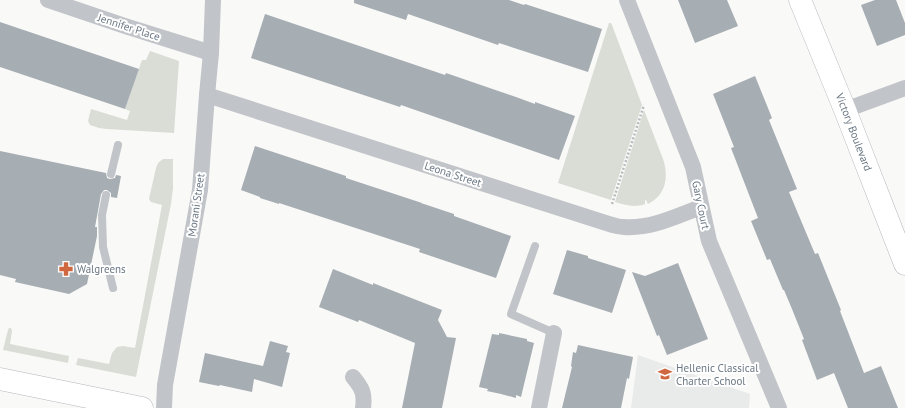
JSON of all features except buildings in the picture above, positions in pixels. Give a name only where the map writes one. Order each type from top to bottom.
[{"type":"main road","name":"Victory Boulevard","points":[[800,0],[905,264]]},
{"type":"main road","points":[[0,379],[142,408]]},
{"type":"street","name":"Jennifer Place","points":[[48,0],[124,26],[211,53]]},
{"type":"street","name":"Morani Street","points":[[164,408],[165,385],[200,190],[206,95],[211,53],[213,0]]},
{"type":"street","name":"Gary Court","points":[[627,0],[693,167],[709,242],[779,408]]},
{"type":"street","points":[[845,110],[905,88]]},
{"type":"street","name":"Leona Street","points":[[206,95],[606,223],[623,227],[641,227],[663,221],[701,207]]},
{"type":"street","points":[[539,408],[554,333]]},
{"type":"street","points":[[353,377],[361,387],[364,400],[363,408]]},
{"type":"lane","points":[[111,174],[118,145]]},
{"type":"lane","points":[[106,196],[102,215],[103,247],[113,288]]},
{"type":"lane","points":[[535,246],[511,314],[554,333]]},
{"type":"path","points":[[612,204],[644,105]]},
{"type":"shaded area","points":[[609,23],[612,25],[642,105],[611,200],[558,183]]},
{"type":"shaded area","points":[[150,51],[179,61],[174,133],[107,129],[90,125],[88,121],[91,109],[127,120],[130,111],[125,109],[142,60],[146,60]]},
{"type":"shaded area","points":[[644,110],[663,159],[666,179],[662,191],[654,200],[648,204],[645,200],[645,204],[630,206],[615,202]]},
{"type":"shaded area","points":[[163,159],[173,159],[173,188],[136,377],[76,365],[78,358],[109,364],[112,353],[117,347],[123,346],[135,348],[162,205],[151,202],[149,199],[156,168],[158,163]]},
{"type":"shaded area","points":[[9,328],[11,328],[12,331],[10,344],[69,356],[68,363],[3,350]]},
{"type":"shaded area","name":"Hellenic Classical Charter School","points":[[638,355],[750,394],[749,408],[631,408]]},
{"type":"place","name":"Walgreens","points":[[66,269]]},
{"type":"place","name":"Hellenic Classical Charter School","points":[[665,374]]}]
